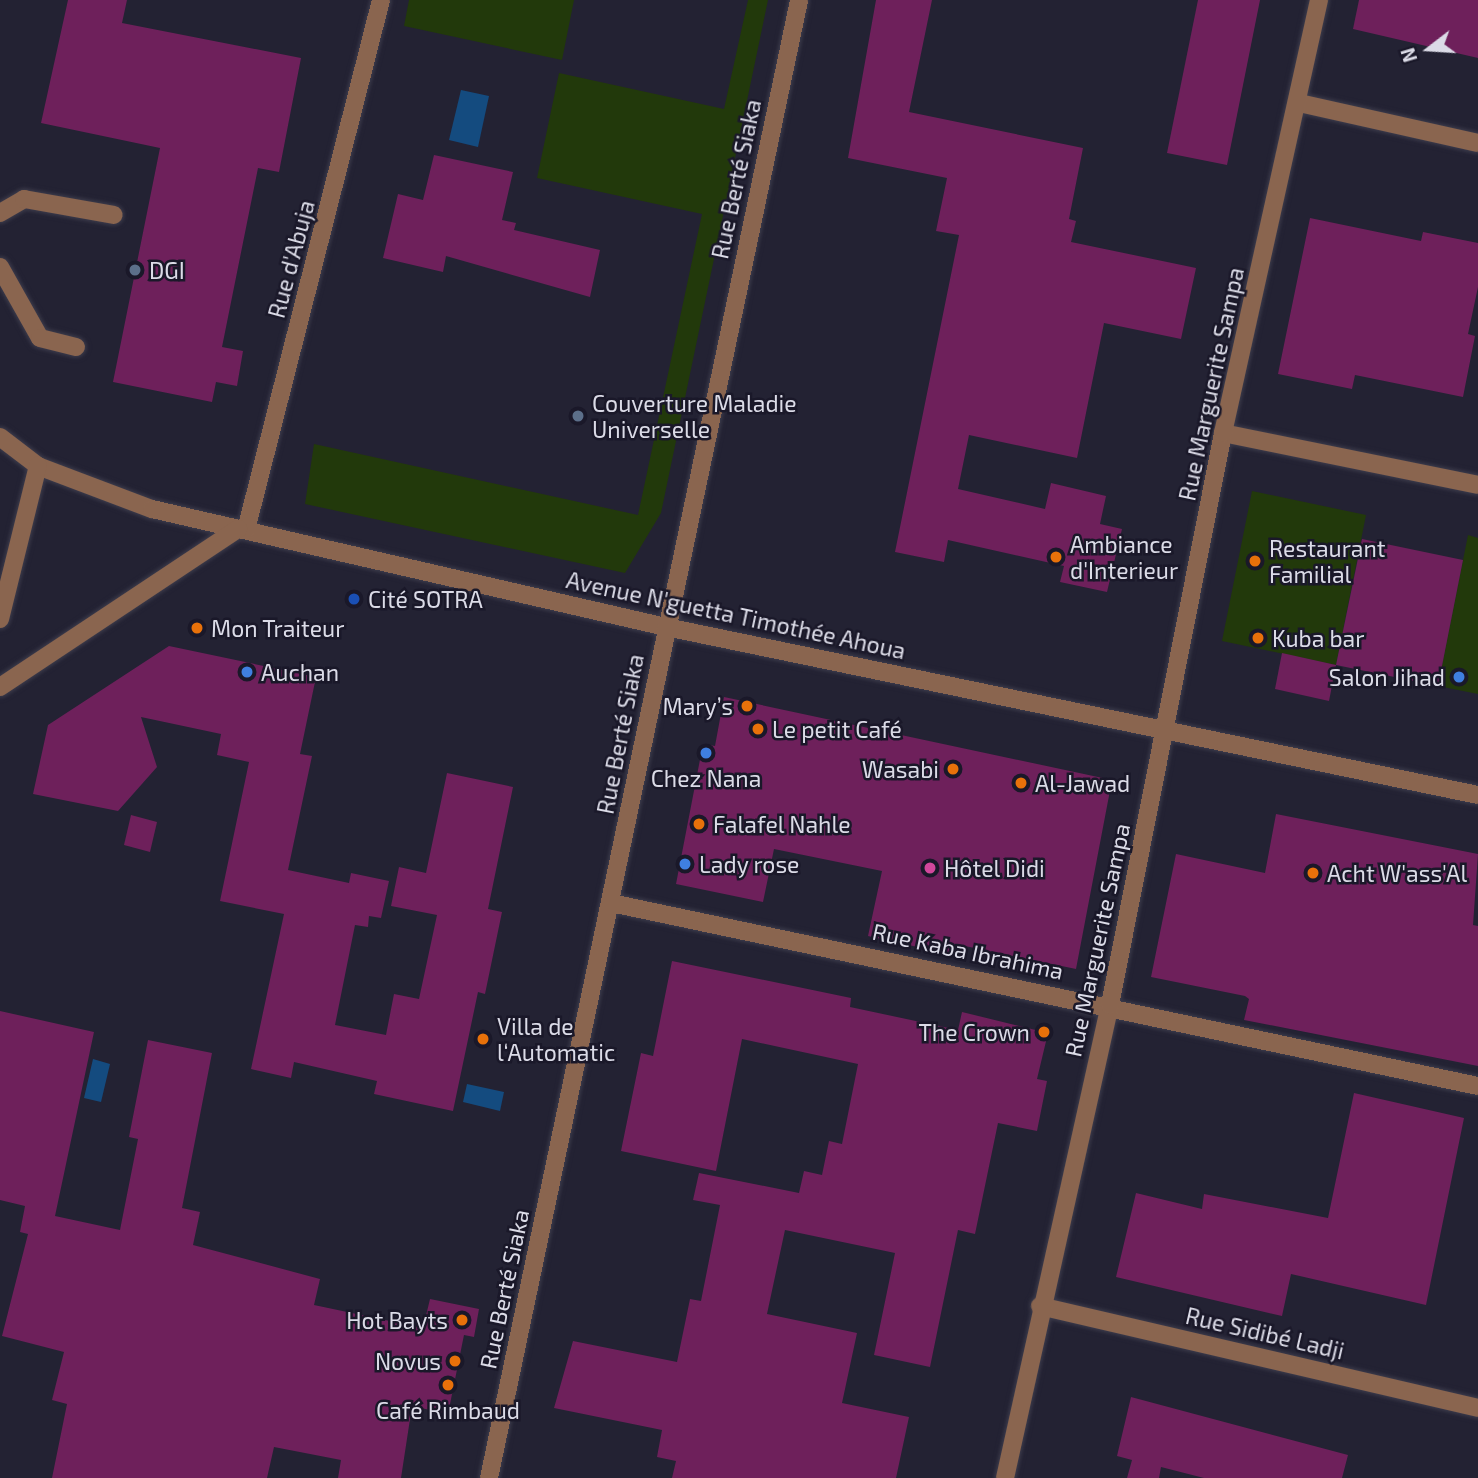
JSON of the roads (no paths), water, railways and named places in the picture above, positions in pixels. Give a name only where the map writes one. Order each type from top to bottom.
[{"type":"street","name":"Rue d'Abuja","points":[[242,530],[381,0]]},
{"type":"street","name":"Rue Berté Siaka","points":[[489,1478],[799,0]]},
{"type":"street","name":"Rue Marguerite Sampa","points":[[1005,1478],[1040,1306],[1110,1005],[1223,433],[1320,0]]},
{"type":"street","points":[[1298,103],[1478,143]]},
{"type":"street","points":[[0,213],[24,199],[114,215]]},
{"type":"street","points":[[0,267],[40,338],[76,347]]},
{"type":"street","points":[[1223,433],[1478,485]]},
{"type":"street","name":"Avenue N'guetta Timothée Ahoua","points":[[0,437],[38,466],[152,509],[666,626],[1478,795]]},
{"type":"street","points":[[0,619],[9,532],[38,466]]},
{"type":"street","points":[[0,687],[242,530]]},
{"type":"street","name":"Rue Kaba Ibrahima","points":[[611,902],[1110,1005],[1478,1086]]},
{"type":"street","name":"Rue Sidibé Ladji","points":[[1040,1306],[1478,1408]]},
{"type":"water","points":[[461,90],[489,96],[478,147],[449,140]]},
{"type":"water","points":[[93,1059],[110,1064],[101,1102],[84,1098]]},
{"type":"water","points":[[467,1084],[504,1092],[500,1111],[463,1102]]},
{"type":"place","name":"DGI","points":[[135,270]]},
{"type":"place","name":"Couverture Maladie Universelle","points":[[578,416]]},
{"type":"place","name":"Ambiance d'Interieur","points":[[1056,557]]},
{"type":"place","name":"Restaurant Familial","points":[[1255,561]]},
{"type":"place","name":"Cité SOTRA","points":[[354,599]]},
{"type":"place","name":"Mon Traiteur","points":[[197,628]]},
{"type":"place","name":"Kuba bar","points":[[1258,638]]},
{"type":"place","name":"Auchan","points":[[247,672]]},
{"type":"place","name":"Salon Jihad","points":[[1459,677]]},
{"type":"place","name":"Mary’s","points":[[747,706]]},
{"type":"place","name":"Le petit Café","points":[[758,729]]},
{"type":"place","name":"Chez Nana","points":[[706,753]]},
{"type":"place","name":"Wasabi","points":[[953,769]]},
{"type":"place","name":"Al-Jawad","points":[[1021,783]]},
{"type":"place","name":"Falafel Nahle","points":[[699,824]]},
{"type":"place","name":"Lady rose","points":[[685,864]]},
{"type":"place","name":"Hôtel Didi","points":[[930,868]]},
{"type":"place","name":"Acht W'ass'Al","points":[[1313,873]]},
{"type":"place","name":"The Crown","points":[[1044,1032]]},
{"type":"place","name":"Villa de l‘Automatic","points":[[483,1039]]},
{"type":"place","name":"Hot Bayts","points":[[462,1320]]},
{"type":"place","name":"Novus","points":[[455,1361]]},
{"type":"place","name":"Café Rimbaud","points":[[448,1385]]}]
